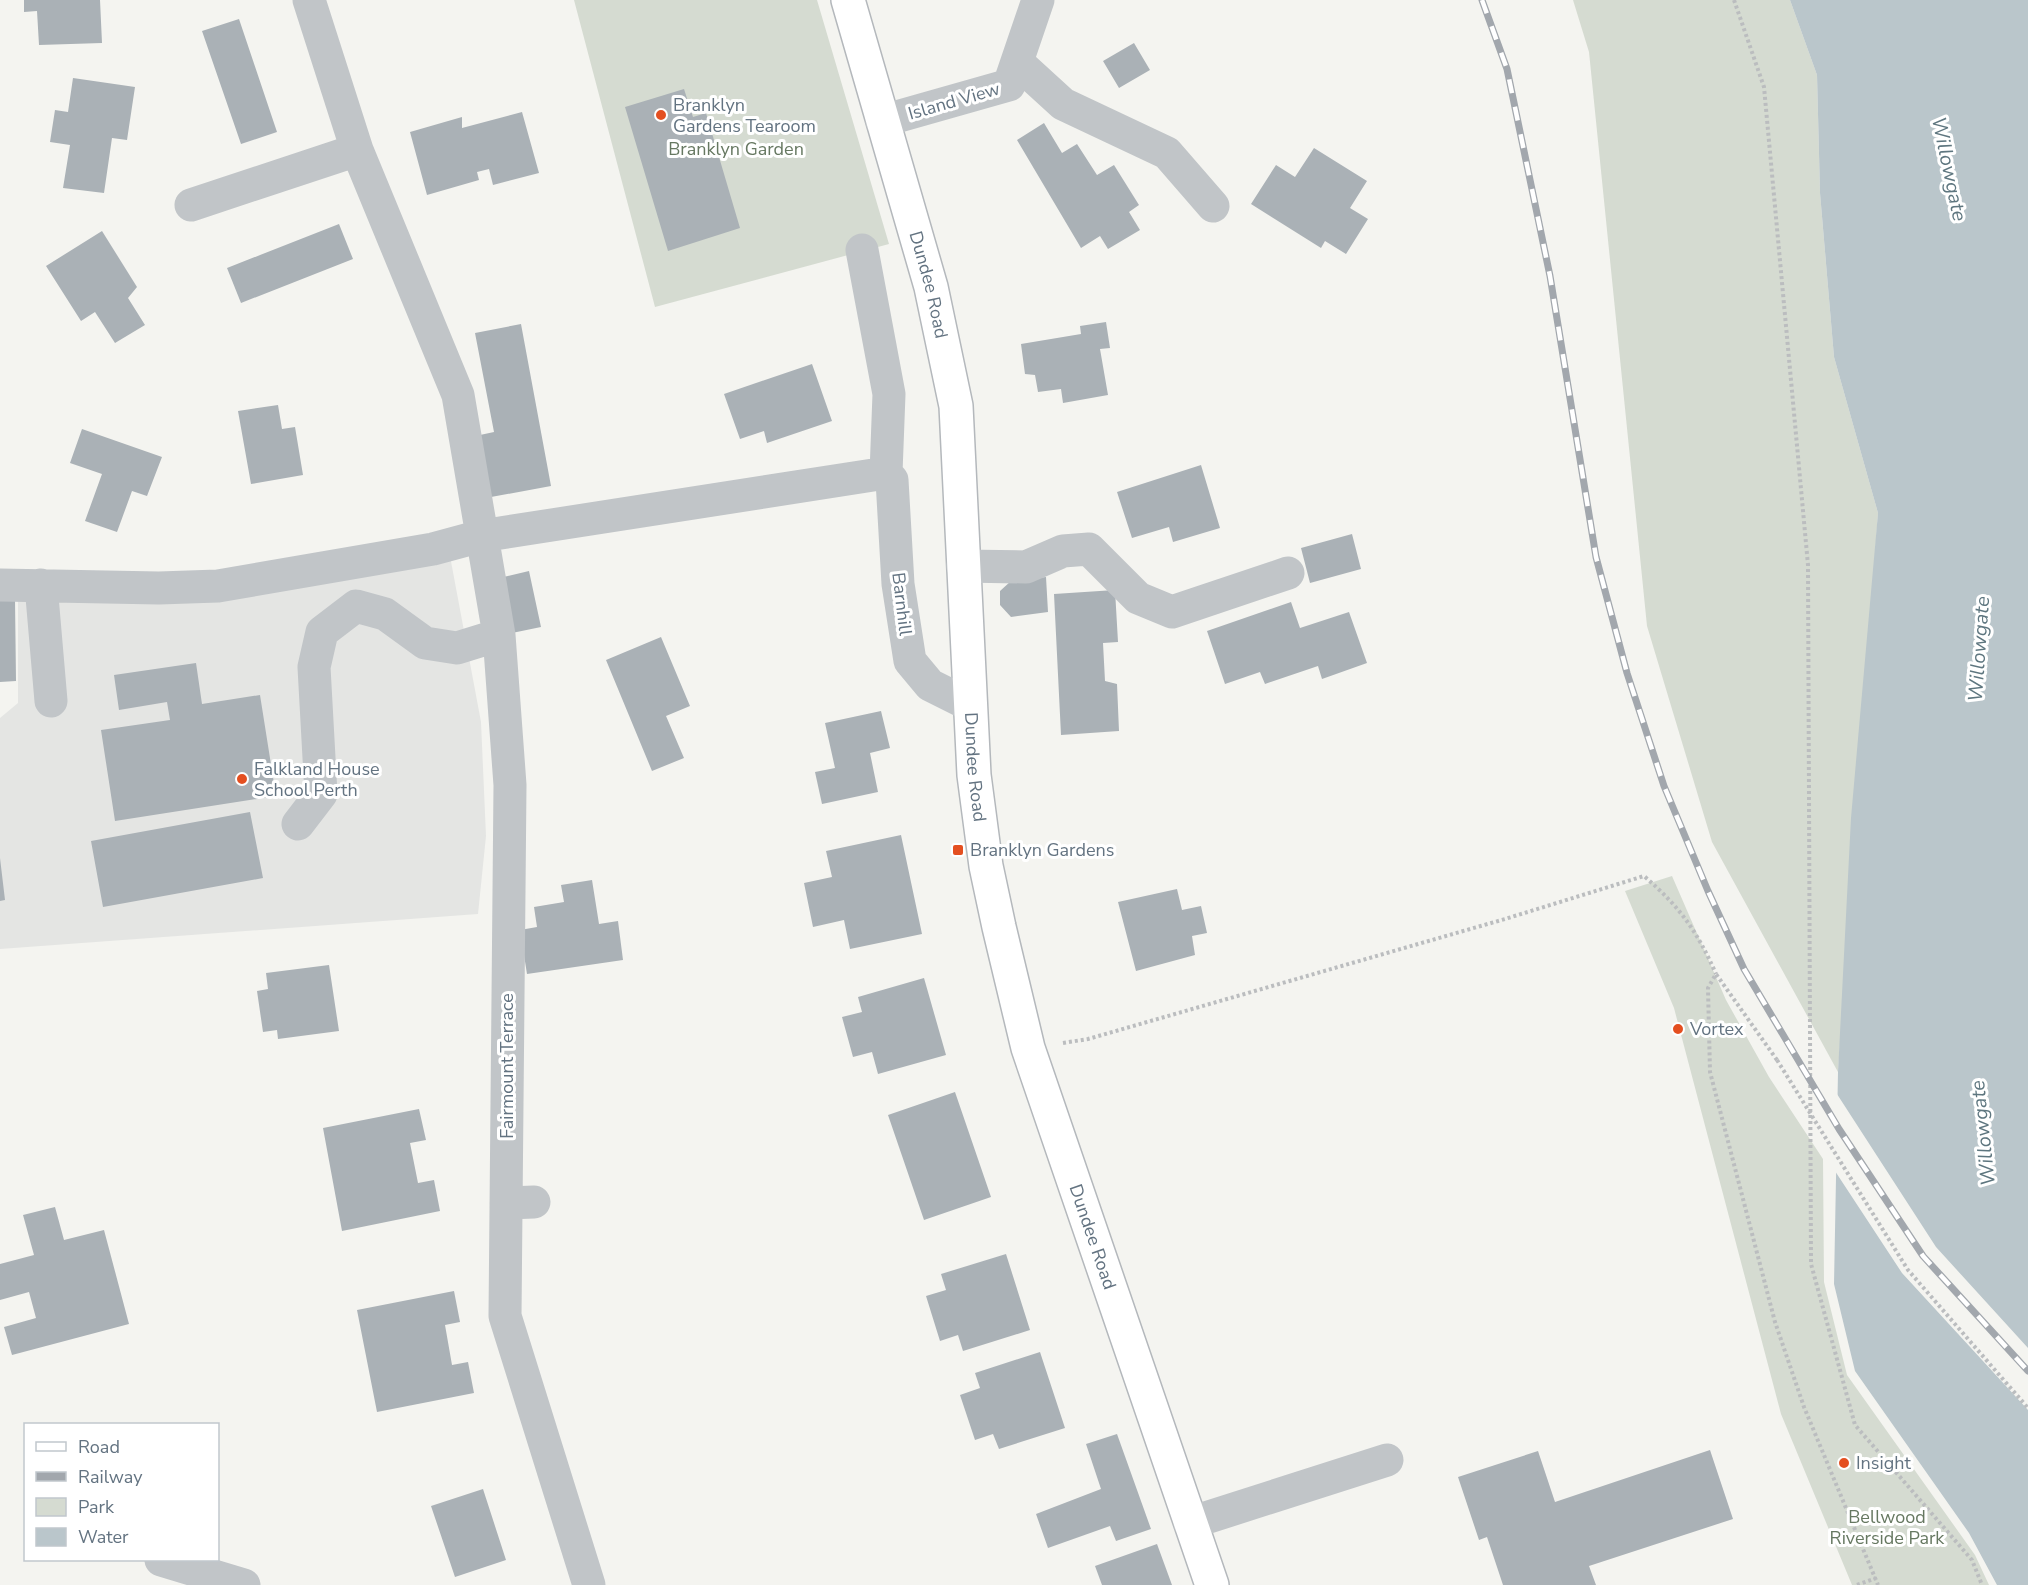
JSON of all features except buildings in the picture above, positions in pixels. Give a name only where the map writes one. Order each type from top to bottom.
[{"type":"main road","name":"Dundee Road","points":[[849,0],[931,287],[956,406],[969,705],[974,775],[986,866],[1028,1048],[1212,1585]]},
{"type":"street","name":"Fairmount Terrace","points":[[309,0],[357,150],[458,395],[499,635],[510,785],[520,1203],[505,1316],[589,1585]]},
{"type":"street","name":"Island View","points":[[882,121],[1009,85],[1038,0]]},
{"type":"street","points":[[1017,63],[1063,104],[1167,153],[1213,206]]},
{"type":"street","points":[[191,205],[357,150]]},
{"type":"street","name":"Barnhill","points":[[862,250],[889,394],[886,473],[892,480],[898,584],[910,662],[930,685],[969,705]]},
{"type":"street","points":[[0,585],[159,588],[218,586],[433,549],[481,536],[886,473]]},
{"type":"street","points":[[963,566],[1026,567],[1063,551],[1089,549],[1138,598],[1172,612],[1288,573]]},
{"type":"street","points":[[41,585],[51,701]]},
{"type":"street","points":[[298,824],[321,794],[314,667],[322,632],[356,606],[385,614],[425,644],[457,648],[499,635]]},
{"type":"street","points":[[1190,1523],[1387,1460]]},
{"type":"street","points":[[164,1561],[244,1585]]},
{"type":"path","points":[[1734,0],[1764,87],[1808,565],[1811,1264],[1855,1425],[1972,1560],[1982,1585]]},
{"type":"path","points":[[1028,1048],[1110,1033],[1505,919],[1644,876],[1666,895],[1698,934],[1716,974],[1777,1060],[1908,1270],[2028,1408]]},
{"type":"path","points":[[1716,974],[1708,988],[1710,1072],[1751,1230],[1776,1322],[1804,1407],[1878,1585]]},
{"type":"path","points":[[1857,1585],[1876,1578]]},
{"type":"shaded area","name":"Falkland House School Perth","points":[[450,556],[481,722],[486,836],[478,914],[0,949],[0,718],[18,703],[18,595]]},
{"type":"green space","name":"Branklyn Garden","points":[[574,0],[817,0],[889,244],[655,307]]},
{"type":"green space","points":[[1573,0],[1790,0],[1817,75],[1820,193],[1834,357],[1878,513],[1838,1072],[1712,842],[1647,626],[1589,52]]},
{"type":"green space","name":"Bellwood Riverside Park","points":[[1672,876],[1726,1000],[1769,1077],[1823,1159],[1824,1282],[1847,1375],[1975,1555],[1989,1585],[1852,1585],[1781,1414],[1674,1008],[1625,891]]},
{"type":"water","name":"Willowgate","points":[[1790,0],[2028,0],[2028,1585],[1997,1585],[1969,1533],[1855,1371],[1834,1284],[1838,1072],[1851,818],[1878,513],[1834,357],[1820,193],[1817,75]]},
{"type":"pier","points":[[1835,1091],[1936,1247],[2028,1348],[2028,1410],[1902,1273],[1833,1168]]},
{"type":"railway","points":[[1482,0],[1507,69],[1550,276],[1596,557],[1627,673],[1664,786],[1744,969],[1839,1129],[1923,1256],[2028,1371]]},
{"type":"place","name":"Branklyn Gardens Tearoom","points":[[661,115]]},
{"type":"place","name":"Falkland House School Perth","points":[[242,779]]},
{"type":"place","name":"Branklyn Gardens","points":[[958,850]]},
{"type":"place","name":"Vortex","points":[[1678,1029]]},
{"type":"place","name":"Insight","points":[[1844,1463]]}]
